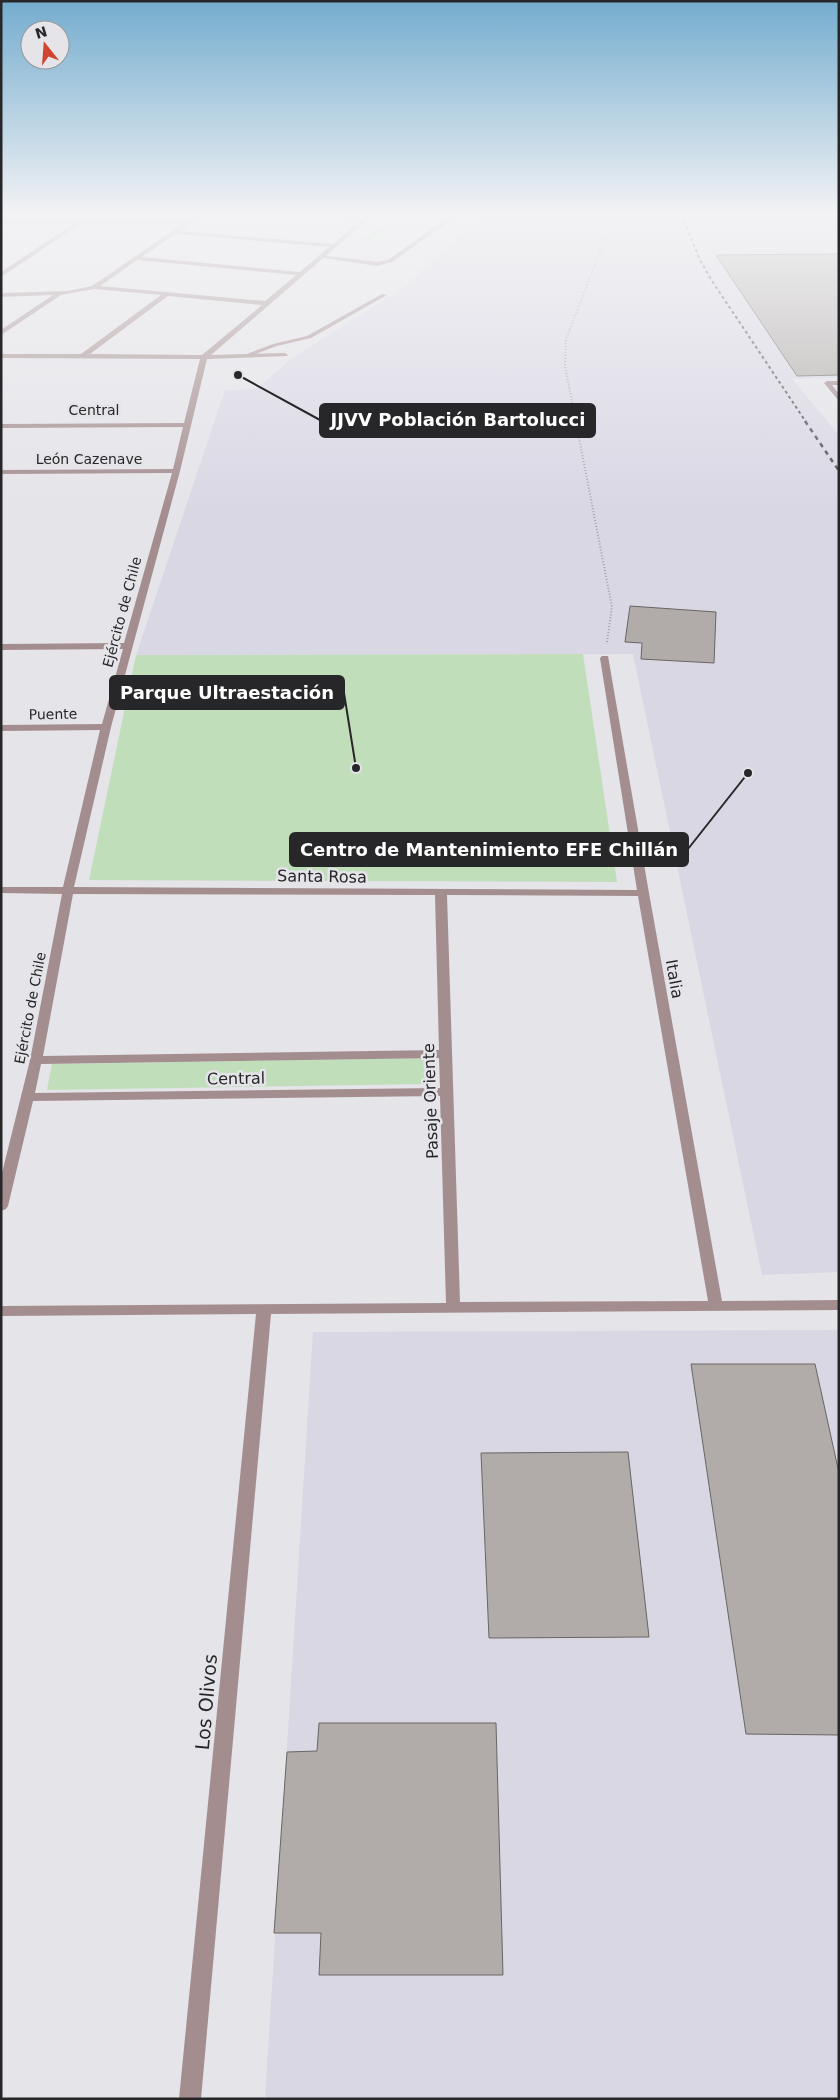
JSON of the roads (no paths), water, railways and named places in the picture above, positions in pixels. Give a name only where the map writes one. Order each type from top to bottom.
[{"type":"street","points":[[2,332],[29,314]]},
{"type":"street","points":[[82,356],[140,314]]},
{"type":"street","points":[[204,357],[253,314]]},
{"type":"street","points":[[245,356],[275,345],[309,338],[351,314]]},
{"type":"street","points":[[1,356],[204,357],[285,354]]},
{"type":"street","name":"Ejército de Chile","points":[[1,1206],[36,1060],[68,890],[106,727],[176,471],[204,357]]},
{"type":"street","points":[[839,383],[827,383],[839,399]]},
{"type":"street","name":"Central","points":[[1,426],[187,425]]},
{"type":"street","name":"León Cazenave","points":[[1,472],[176,471]]},
{"type":"street","points":[[1,647],[128,646]]},
{"type":"street","name":"Italia","points":[[605,658],[643,893],[716,1306]]},
{"type":"street","name":"Puente","points":[[1,728],[106,727]]},
{"type":"street","name":"Santa Rosa","points":[[1,890],[441,894],[643,893]]},
{"type":"street","name":"Pasaje Oriente","points":[[441,894],[453,1308]]},
{"type":"street","name":"Central","points":[[36,1060],[445,1054]]},
{"type":"street","name":"Central","points":[[27,1097],[446,1092]]},
{"type":"street","points":[[1,1311],[839,1305]]},
{"type":"street","name":"Los Olivos","points":[[190,2099],[264,1309]]},
{"type":"railway","points":[[734,314],[806,422]]},
{"type":"railway","points":[[805,421],[839,471]]},
{"type":"place","name":"JJVV Población Bartolucci","points":[[238,375]]},
{"type":"place","name":"Parque Ultraestación","points":[[356,768]]},
{"type":"place","name":"Centro de Mantenimiento EFE Chillán","points":[[748,773]]}]
